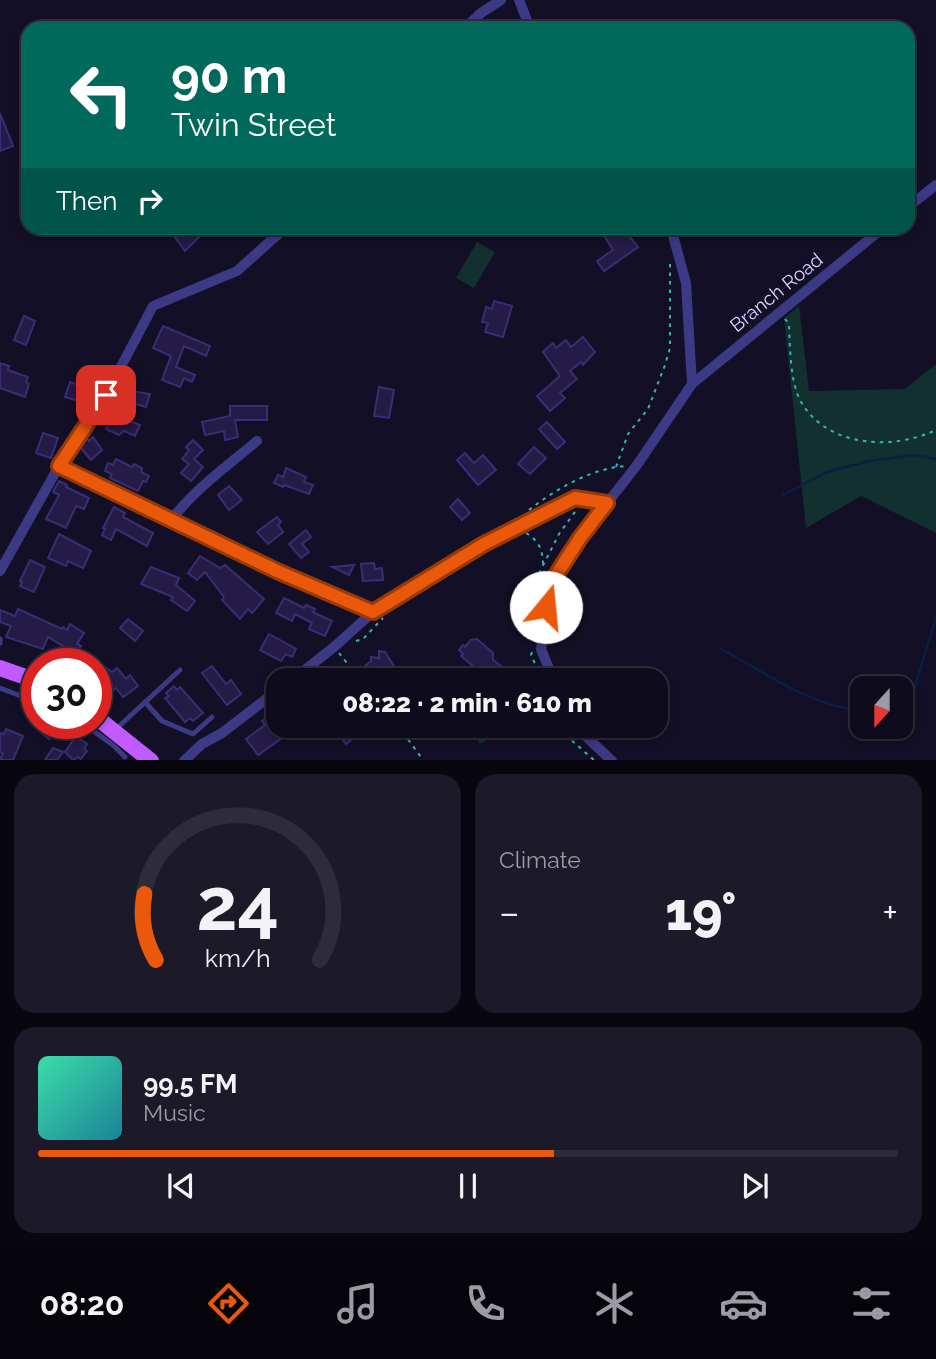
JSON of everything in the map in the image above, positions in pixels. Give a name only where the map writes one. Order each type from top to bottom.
[{"type":"main road","points":[[0,667],[21,675]]},
{"type":"main road","points":[[112,733],[150,760]]},
{"type":"street","points":[[472,21],[501,0]]},
{"type":"street","points":[[519,0],[527,21]]},
{"type":"street","points":[[915,202],[936,185]]},
{"type":"street","points":[[0,571],[59,466],[106,395],[153,306],[237,271],[277,235]]},
{"type":"street","points":[[673,235],[686,284],[692,384]]},
{"type":"street","name":"Branch Road","points":[[549,668],[541,649],[549,586],[580,538],[637,466],[692,384],[874,235]]},
{"type":"street","points":[[171,520],[212,478],[257,441]]},
{"type":"street","points":[[59,466],[277,571],[373,612]]},
{"type":"street","points":[[307,668],[373,612],[504,533],[575,498],[607,503]]},
{"type":"street","points":[[185,760],[202,744],[222,733],[266,699]]},
{"type":"street","points":[[588,738],[611,760]]},
{"type":"lane","points":[[116,737],[145,702],[180,670]]},
{"type":"lane","points":[[0,688],[21,696]]},
{"type":"lane","points":[[145,702],[162,721],[193,734],[202,744]]},
{"type":"lane","points":[[193,734],[212,718]]},
{"type":"lane","points":[[112,735],[116,737],[125,757]]},
{"type":"path","points":[[616,467],[628,434],[648,409],[665,365],[670,337],[670,262]]},
{"type":"path","points":[[781,312],[789,324],[792,364],[799,398],[813,419],[840,436],[882,444],[936,430]]},
{"type":"path","points":[[527,511],[546,497],[586,476],[616,467],[637,466]]},
{"type":"path","points":[[504,533],[527,533],[543,552],[543,566]]},
{"type":"path","points":[[334,647],[351,668]]},
{"type":"path","points":[[407,738],[423,760]]},
{"type":"path","points":[[569,738],[594,760]]},
{"type":"green space","points":[[477,242],[495,252],[474,288],[456,278]]},
{"type":"green space","points":[[799,306],[809,391],[905,389],[936,364],[936,533],[861,496],[806,528],[784,318]]},
{"type":"green space","points":[[477,738],[490,738],[480,744]]},
{"type":"building","points":[[0,113],[13,146],[0,151]]},
{"type":"building","points":[[175,235],[201,235],[185,251]]},
{"type":"building","points":[[633,235],[630,237],[638,247],[604,271],[597,261],[613,250],[605,237]]},
{"type":"building","points":[[494,301],[512,306],[503,337],[485,332],[488,323],[482,322],[486,307],[492,309]]},
{"type":"building","points":[[24,316],[35,321],[26,345],[14,340]]},
{"type":"building","points":[[163,326],[210,346],[206,356],[184,346],[176,367],[195,375],[192,382],[184,378],[180,387],[162,380],[171,356],[153,348]]},
{"type":"building","points":[[583,337],[595,352],[583,365],[581,362],[570,371],[577,379],[560,393],[565,398],[550,411],[537,396],[560,376],[543,352],[553,343],[556,348],[566,340],[571,347]]},
{"type":"building","points":[[0,363],[9,366],[8,370],[28,377],[25,397],[0,388]]},
{"type":"building","points":[[70,382],[87,388],[84,399],[65,397]]},
{"type":"building","points":[[379,387],[394,390],[389,418],[374,416]]},
{"type":"building","points":[[125,390],[150,394],[146,407],[122,400]]},
{"type":"building","points":[[230,406],[267,406],[267,420],[235,420],[238,437],[225,440],[224,431],[205,435],[202,422],[230,416]]},
{"type":"building","points":[[111,417],[128,424],[130,421],[140,425],[135,436],[125,430],[119,435],[106,429]]},
{"type":"building","points":[[547,422],[565,442],[557,449],[539,429]]},
{"type":"building","points":[[43,433],[58,438],[51,458],[36,453]]},
{"type":"building","points":[[93,437],[102,450],[91,460],[81,448],[86,438],[89,441]]},
{"type":"building","points":[[193,440],[203,450],[194,459],[203,467],[191,481],[181,473],[189,464],[182,459],[189,450],[186,447]]},
{"type":"building","points":[[534,447],[546,458],[530,474],[518,464]]},
{"type":"building","points":[[465,453],[474,463],[483,455],[496,470],[478,485],[457,460]]},
{"type":"building","points":[[116,459],[132,467],[134,464],[142,468],[141,472],[149,476],[138,491],[110,478],[112,474],[105,471],[108,463],[113,465]]},
{"type":"building","points":[[286,468],[306,477],[304,482],[313,485],[309,494],[274,483],[278,475],[283,477]]},
{"type":"building","points":[[59,481],[89,498],[84,509],[76,506],[66,528],[46,519],[59,495],[53,492]]},
{"type":"building","points":[[229,486],[242,500],[229,510],[218,495]]},
{"type":"building","points":[[458,499],[470,513],[462,520],[450,507]]},
{"type":"building","points":[[114,507],[125,513],[123,517],[153,533],[147,546],[116,529],[111,540],[102,535]]},
{"type":"building","points":[[277,517],[283,532],[268,544],[257,532]]},
{"type":"building","points":[[306,530],[311,537],[302,544],[309,552],[301,558],[289,544]]},
{"type":"building","points":[[59,534],[91,551],[83,568],[68,561],[66,566],[48,558]]},
{"type":"building","points":[[200,556],[220,568],[225,565],[264,599],[252,613],[248,609],[240,619],[222,600],[224,597],[205,572],[197,580],[188,573]]},
{"type":"building","points":[[30,560],[45,567],[34,592],[20,586]]},
{"type":"building","points":[[374,563],[375,569],[382,568],[383,580],[363,581],[361,564]]},
{"type":"building","points":[[354,565],[349,575],[332,567]]},
{"type":"building","points":[[151,567],[179,578],[176,585],[195,601],[187,611],[171,600],[173,597],[141,584]]},
{"type":"building","points":[[284,598],[304,608],[306,605],[315,609],[313,612],[332,621],[325,636],[309,629],[312,623],[295,614],[292,621],[276,613]]},
{"type":"building","points":[[18,609],[62,629],[63,627],[67,630],[70,624],[84,633],[77,644],[81,646],[66,648],[48,637],[43,648],[40,648],[6,637],[11,626],[0,622],[0,610],[15,616]]},
{"type":"building","points":[[128,619],[143,631],[135,641],[120,628]]},
{"type":"building","points":[[269,634],[296,649],[292,657],[286,654],[281,661],[260,650]]},
{"type":"building","points":[[477,639],[493,653],[493,660],[504,668],[475,668],[461,656],[463,654],[459,650],[471,640]]},
{"type":"building","points":[[379,651],[385,652],[395,668],[364,667],[371,661],[371,657],[379,658]]},
{"type":"building","points":[[212,666],[226,684],[231,680],[241,694],[227,705],[202,673]]},
{"type":"building","points":[[117,668],[126,679],[130,675],[138,686],[123,697],[116,688],[112,692],[112,672]]},
{"type":"building","points":[[174,686],[177,690],[180,687],[203,713],[193,721],[190,718],[185,722],[165,698],[169,696],[166,693]]},
{"type":"building","points":[[266,718],[266,738],[282,738],[258,755],[246,739],[265,725],[262,721]]},
{"type":"building","points":[[6,729],[21,735],[13,760],[0,760],[3,753],[0,752],[0,733],[4,734]]},
{"type":"building","points":[[342,738],[354,738],[346,744]]},
{"type":"building","points":[[74,739],[80,739],[87,744],[84,749],[87,751],[81,759],[78,757],[73,760],[65,752]]},
{"type":"building","points":[[53,748],[63,752],[57,760],[45,760]]},
{"type":"waterway","points":[[783,495],[827,472],[869,461],[914,455],[936,459]]},
{"type":"waterway","points":[[914,690],[936,617]]},
{"type":"waterway","points":[[719,648],[806,695],[850,709]]},
{"type":"route","points":[[106,395],[59,466],[277,571],[373,612],[484,544],[534,517],[575,498],[607,503],[549,586],[546,607]]}]
